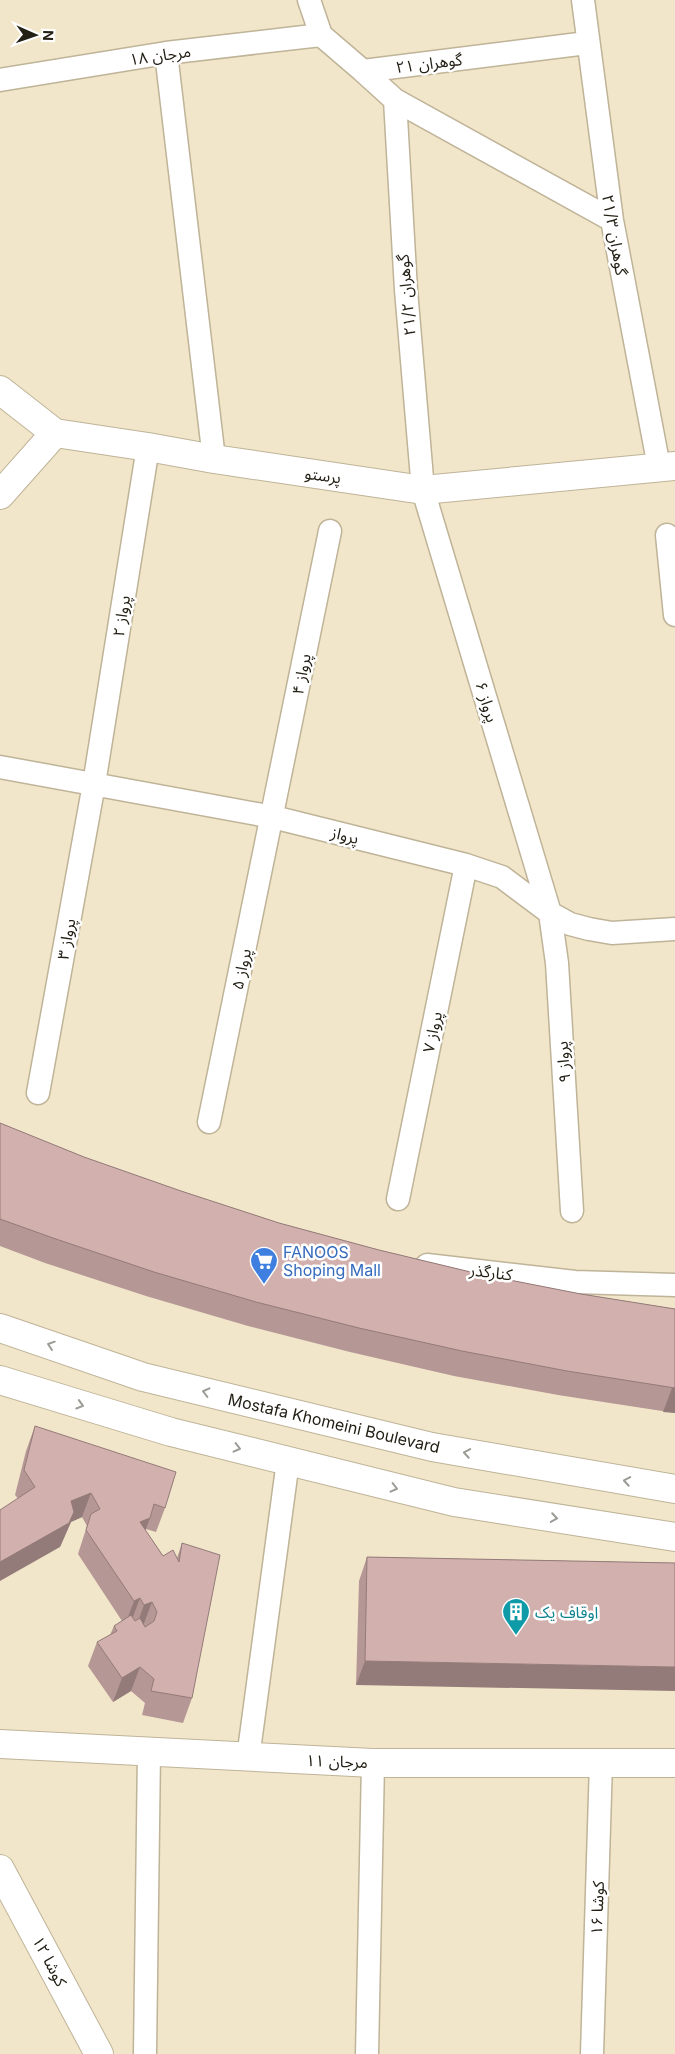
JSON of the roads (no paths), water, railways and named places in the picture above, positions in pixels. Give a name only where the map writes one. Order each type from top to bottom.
[{"type":"street","points":[[308,0],[321,35],[395,100],[612,220]]},
{"type":"street","name":"گوهران ۲۱/۳","points":[[583,0],[587,43],[612,220],[667,467]]},
{"type":"street","name":"مرجان ۱۸","points":[[0,80],[166,53],[321,35]]},
{"type":"street","name":"گوهران ۲۱","points":[[363,71],[587,43]]},
{"type":"street","points":[[166,53],[214,459]]},
{"type":"street","name":"گوهران ۲۱/۲","points":[[395,100],[405,280],[423,490]]},
{"type":"street","points":[[0,390],[55,433],[0,495]]},
{"type":"street","name":"پرستو","points":[[55,433],[423,490],[667,467]]},
{"type":"street","name":"پرواز ۲","points":[[94,784],[148,447]]},
{"type":"street","name":"پرواز ۶","points":[[423,490],[550,913]]},
{"type":"street","name":"پرواز ۴","points":[[273,817],[330,531]]},
{"type":"street","points":[[667,535],[675,615]]},
{"type":"street","name":"پرواز","points":[[0,767],[273,817],[466,865],[502,877],[550,913],[570,924],[612,933],[675,929]]},
{"type":"street","name":"پرواز ۳","points":[[38,1093],[94,784]]},
{"type":"street","name":"پرواز ۵","points":[[209,1122],[273,817]]},
{"type":"street","name":"پرواز ۷","points":[[398,1199],[466,865]]},
{"type":"street","name":"پرواز ۹","points":[[550,913],[557,963],[572,1211]]},
{"type":"street","name":"کنارگذر","points":[[402,1262],[575,1282],[675,1286]]},
{"type":"street","name":"Mostafa Khomeini Boulevard","points":[[0,1328],[143,1377],[423,1445],[675,1489]]},
{"type":"street","points":[[0,1380],[171,1432],[454,1502],[675,1537]]},
{"type":"street","points":[[248,1758],[288,1461]]},
{"type":"street","name":"مرجان ۱۱","points":[[0,1744],[373,1763],[675,1763]]},
{"type":"street","points":[[144,2054],[149,1751]]},
{"type":"street","name":"کوشا ۱۶","points":[[592,2054],[601,1762]]},
{"type":"street","points":[[367,2054],[373,1763]]},
{"type":"street","name":"کوشا ۱۲","points":[[0,1869],[99,2054]]},
{"type":"place","name":"FANOOS Shoping Mall","points":[[264,1285]]},
{"type":"place","name":"اوقاف یک","points":[[516,1636]]}]
